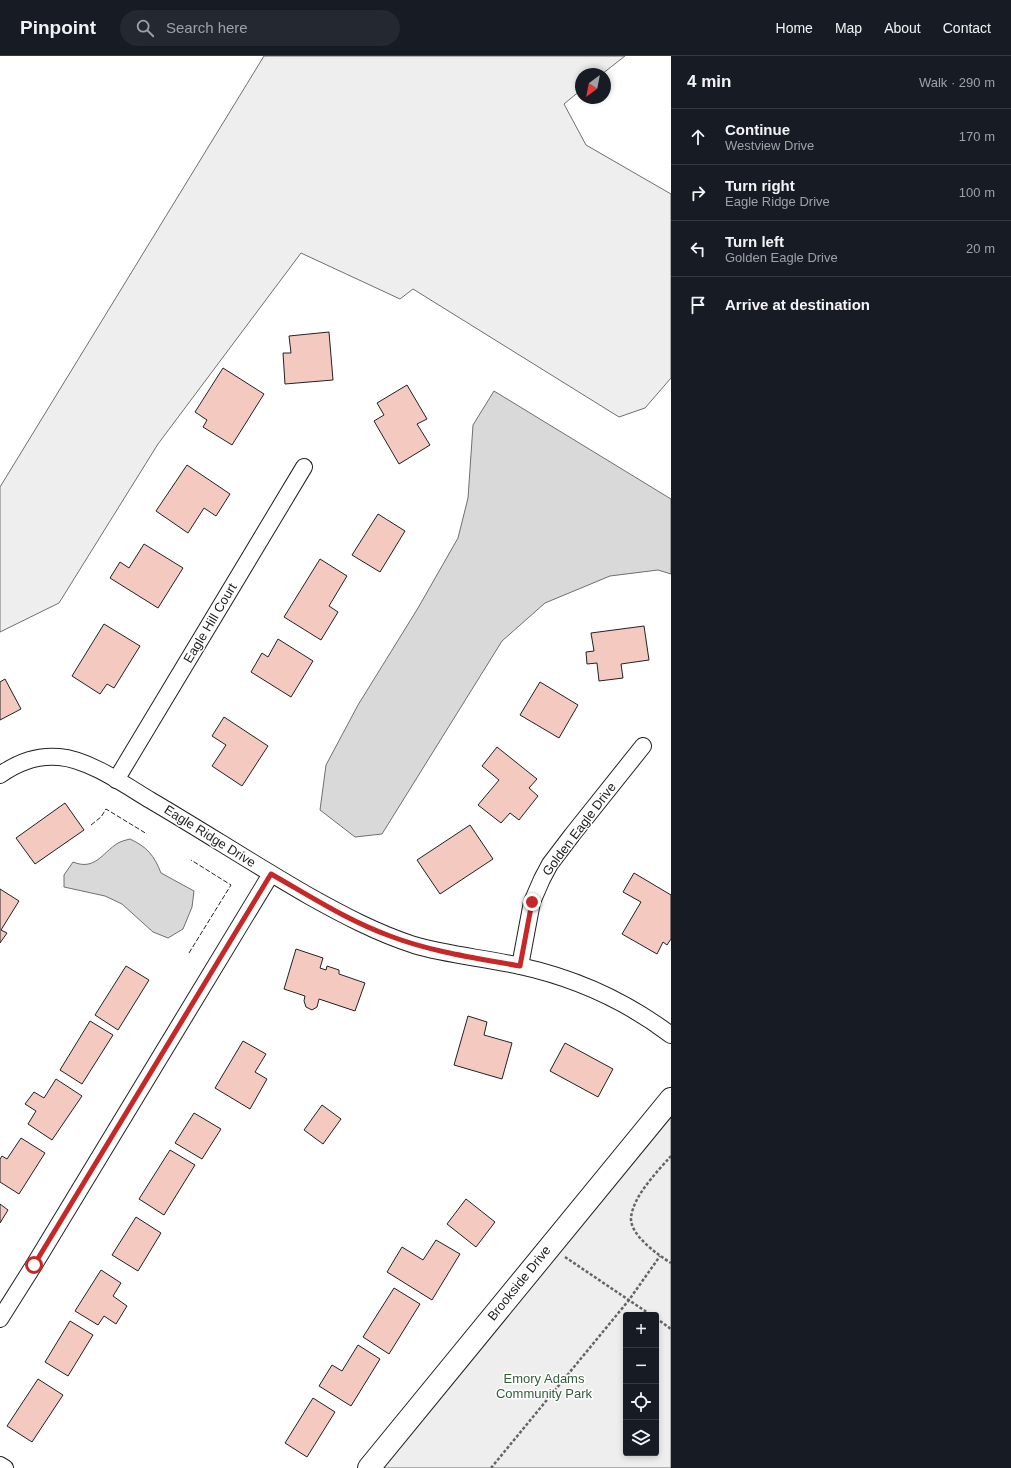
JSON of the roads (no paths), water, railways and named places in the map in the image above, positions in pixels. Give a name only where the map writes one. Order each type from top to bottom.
[{"type":"street","name":"Eagle Hill Court","points":[[116,780],[304,467]]},
{"type":"street","name":"Golden Eagle Drive","points":[[520,966],[532,902],[550,864],[644,746]]},
{"type":"street","name":"Eagle Ridge Drive","points":[[0,775],[23,761],[35,758],[60,757],[86,764],[116,780],[271,874],[340,913],[388,936],[439,952],[520,966],[582,984],[606,995],[653,1022],[671,1035]]},
{"type":"street","points":[[0,1319],[271,874]]},
{"type":"street","name":"Brookside Drive","points":[[369,1468],[671,1099]]},
{"type":"street","points":[[0,1465],[4,1468]]},
{"type":"park label","name":"Emory Adams Community Park","points":[[544,1386]]}]
